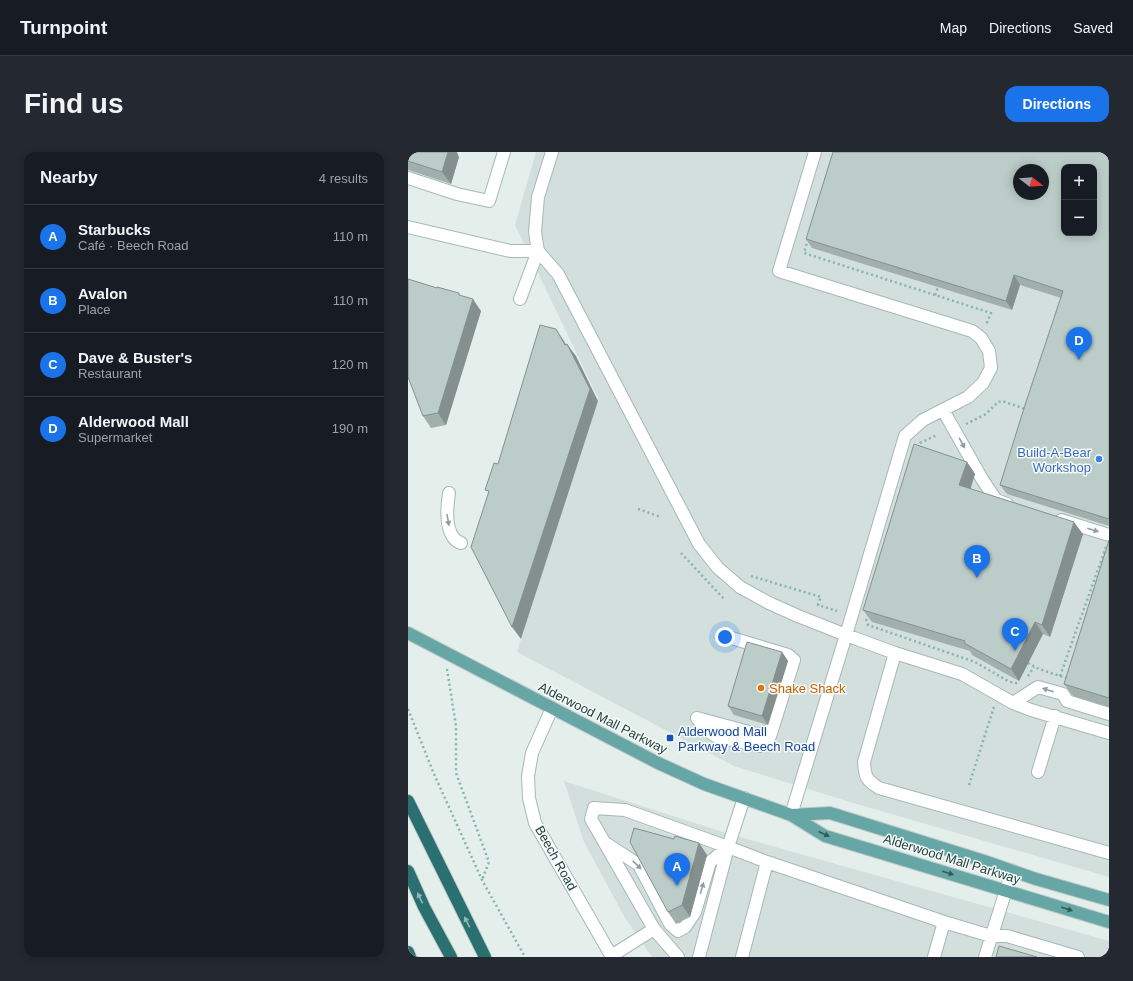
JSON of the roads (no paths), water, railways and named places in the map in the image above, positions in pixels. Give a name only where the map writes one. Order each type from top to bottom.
[{"type":"highway","points":[[408,801],[484,957]]},
{"type":"highway","points":[[408,871],[424,907],[451,957]]},
{"type":"highway","points":[[408,952],[410,957]]},
{"type":"main road","name":"Alderwood Mall Parkway","points":[[408,633],[671,769],[704,784],[791,815],[825,836],[1109,922]]},
{"type":"main road","name":"Alderwood Mall Parkway","points":[[791,815],[830,813],[987,862],[1036,879],[1109,900]]},
{"type":"street","points":[[408,178],[457,194],[489,201],[504,152]]},
{"type":"street","points":[[520,299],[538,252],[535,232],[538,198],[552,152]]},
{"type":"street","points":[[791,815],[905,436],[923,420],[968,397],[983,383],[991,368],[989,350],[981,338],[972,331],[779,271],[815,152]]},
{"type":"street","points":[[408,227],[510,251],[538,252],[558,274],[699,544],[718,568],[740,587],[769,603],[821,626],[895,653],[962,674],[1013,703],[1109,733]]},
{"type":"street","points":[[943,410],[982,479],[996,500],[1018,507]]},
{"type":"street","points":[[450,493],[447,506],[447,521],[453,537],[461,543]]},
{"type":"street","points":[[1047,516],[1108,540]]},
{"type":"street","points":[[697,718],[760,735],[773,727],[794,660],[788,655],[724,636]]},
{"type":"street","points":[[895,653],[864,762],[865,773],[870,782],[879,788],[1109,853]]},
{"type":"street","points":[[1013,703],[1038,687],[1062,694],[1068,701],[1109,714]]},
{"type":"street","points":[[1038,772],[1058,717],[1068,701]]},
{"type":"street","name":"Beech Road","points":[[552,708],[532,753],[528,776],[529,798],[535,823],[611,957]]},
{"type":"street","points":[[699,957],[728,847],[744,798]]},
{"type":"street","points":[[678,957],[654,929],[605,843],[591,818],[594,808],[625,810],[767,862],[944,922],[991,936],[1007,936],[1078,957]]},
{"type":"street","points":[[605,843],[639,865],[670,924],[678,931],[685,927],[696,912],[710,862],[728,847]]},
{"type":"street","points":[[742,957],[767,862]]},
{"type":"street","points":[[984,957],[1012,871]]},
{"type":"street","points":[[934,957],[944,922]]},
{"type":"street","points":[[611,957],[654,929]]},
{"type":"place","name":"Alderwood Mall","points":[[1079,360]]},
{"type":"place","name":"Build-A-Bear Workshop","points":[[1099,459]]},
{"type":"place","name":"Avalon","points":[[977,578]]},
{"type":"place","name":"Dave & Buster's","points":[[1015,651]]},
{"type":"place","name":"Shake Shack","points":[[761,688]]},
{"type":"place","name":"Alderwood Mall Parkway & Beech Road","points":[[670,738]]},
{"type":"place","name":"Starbucks","points":[[677,886]]}]
